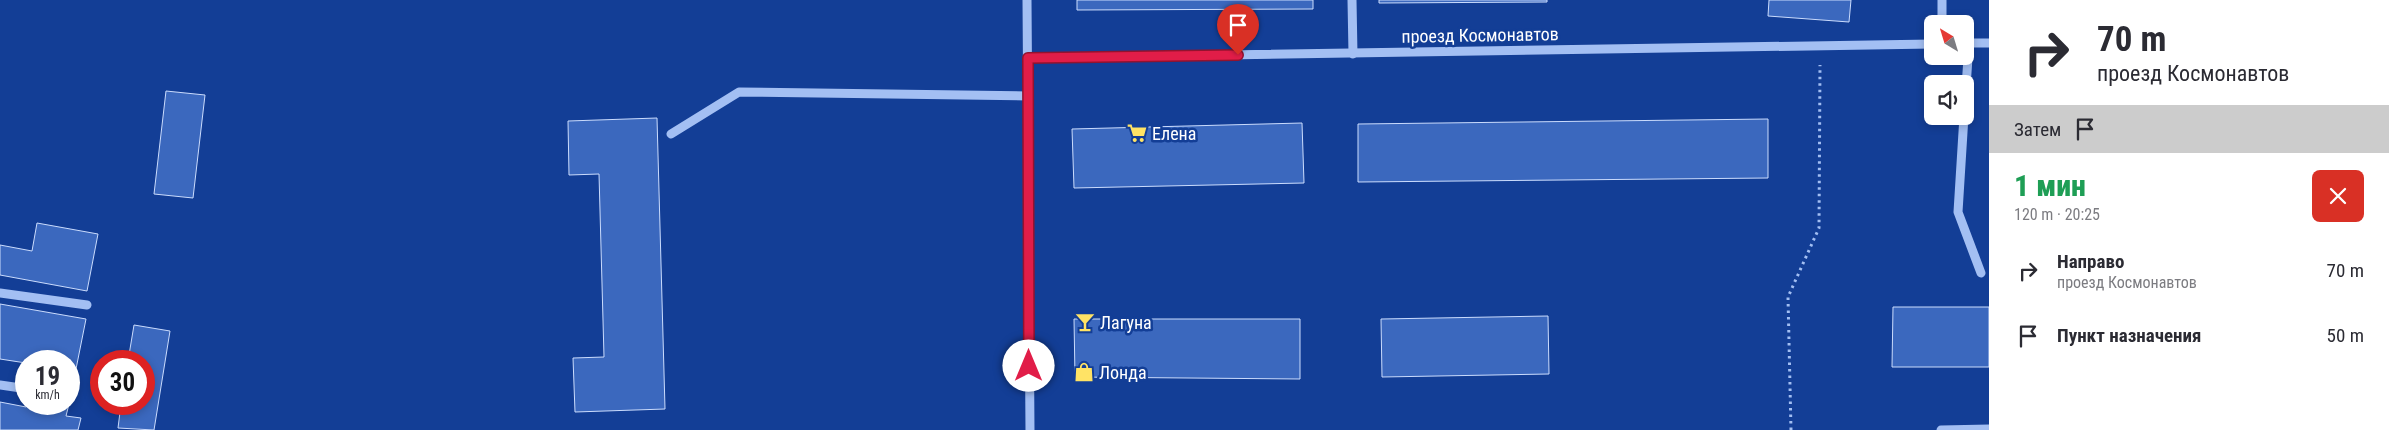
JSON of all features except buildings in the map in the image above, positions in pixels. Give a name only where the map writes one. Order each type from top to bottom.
[{"type":"street","points":[[1027,0],[1030,430]]},
{"type":"street","points":[[1352,0],[1353,54]]},
{"type":"street","points":[[1942,0],[1942,15]]},
{"type":"street","points":[[1974,43],[1989,43]]},
{"type":"street","name":"проезд Космонавтов","points":[[1028,58],[1924,44]]},
{"type":"street","points":[[670,134],[739,92],[1028,96]]},
{"type":"street","points":[[1963,125],[1958,212],[1981,273]]},
{"type":"street","points":[[0,293],[87,305]]},
{"type":"street","points":[[0,385],[15,387]]},
{"type":"street","points":[[1941,430],[1989,430]]},
{"type":"path","points":[[1791,430],[1788,297],[1819,228],[1820,46]]},
{"type":"place","name":"Елена","points":[[1137,133]]},
{"type":"place","name":"Лагуна","points":[[1085,322]]},
{"type":"place","name":"Лонда","points":[[1084,372]]},
{"type":"route","points":[[1029,366],[1028,58],[1238,55]]}]
